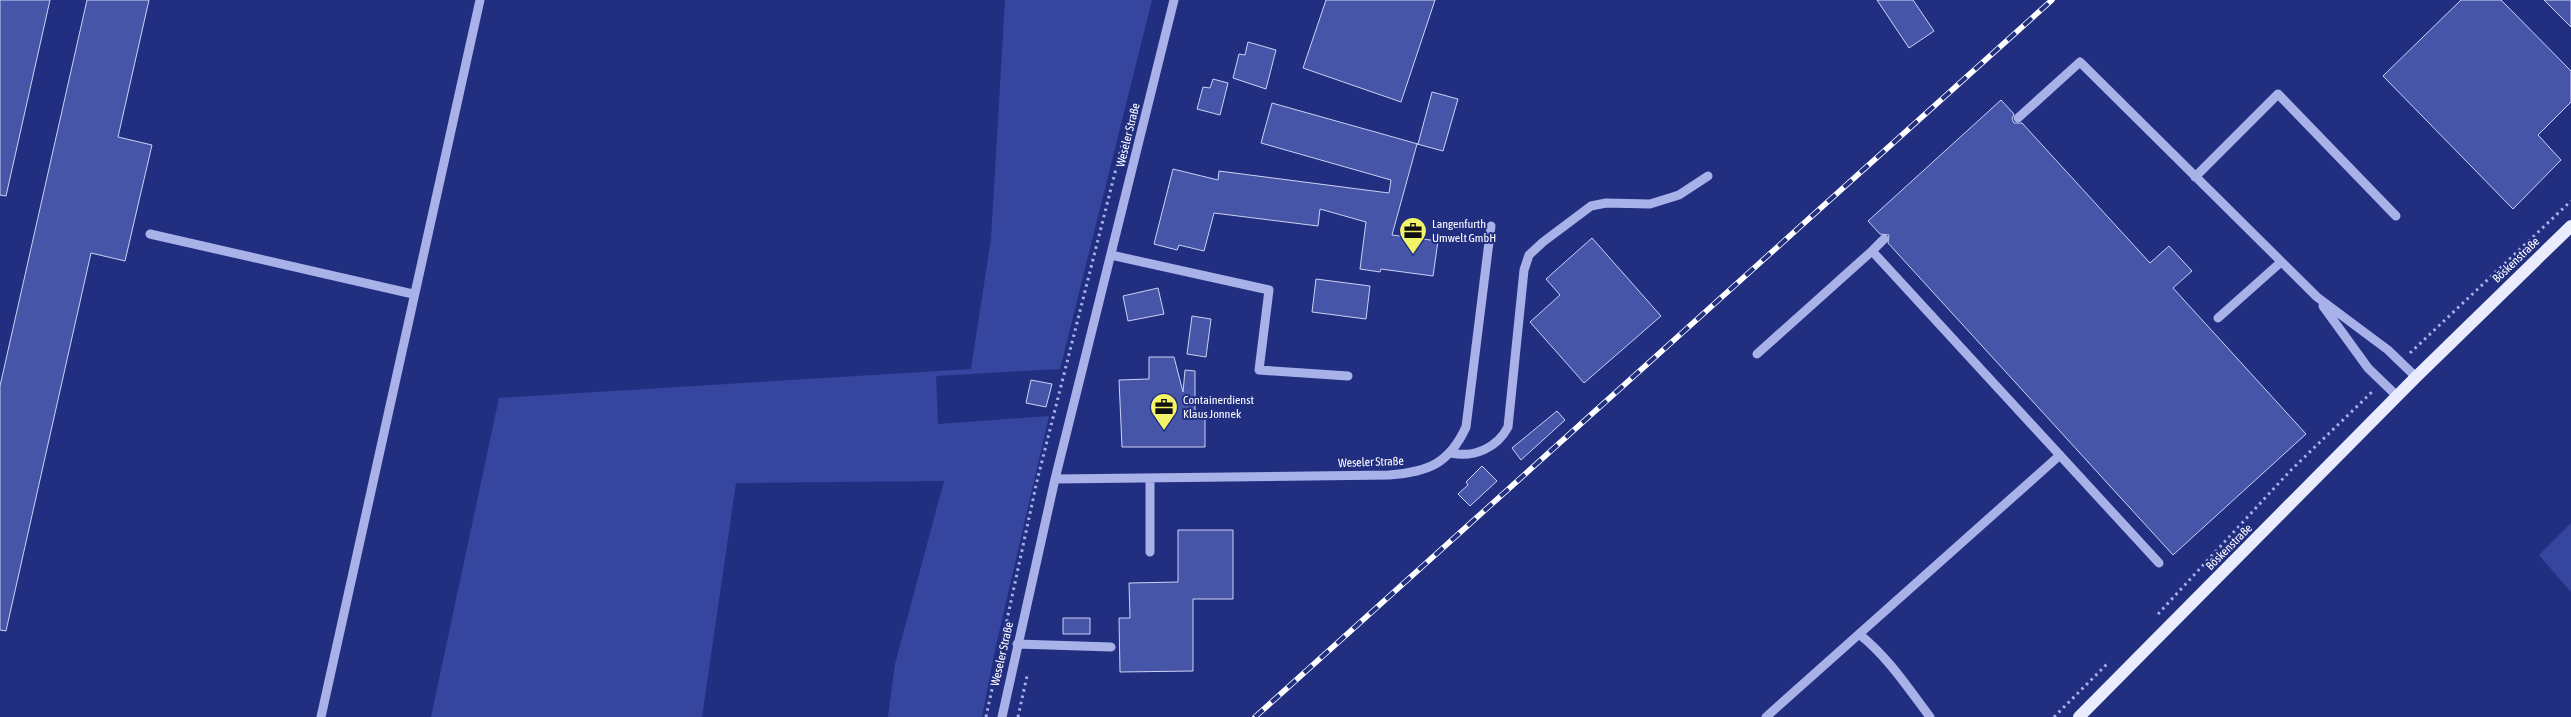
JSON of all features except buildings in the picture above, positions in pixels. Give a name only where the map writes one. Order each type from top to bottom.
[{"type":"main road","name":"Böskenstraße","points":[[2079,717],[2416,377],[2571,226]]},
{"type":"street","points":[[320,717],[480,0]]},
{"type":"street","name":"Weseler Straße","points":[[1002,717],[1055,479],[1174,0]]},
{"type":"street","points":[[2018,118],[2080,62],[2317,298],[2401,362],[2416,377]]},
{"type":"street","points":[[2195,177],[2278,94],[2396,216]]},
{"type":"street","points":[[1451,453],[1466,455],[1485,450],[1504,435],[1508,427],[1524,270],[1529,255],[1543,242],[1591,206],[1606,203],[1650,204],[1679,195],[1708,176]]},
{"type":"street","name":"Weseler Straße","points":[[1055,479],[1389,475],[1423,470],[1438,463],[1451,453],[1466,427],[1491,226]]},
{"type":"street","points":[[150,234],[413,294]]},
{"type":"street","points":[[1757,354],[1884,239]]},
{"type":"street","points":[[1872,250],[2159,563]]},
{"type":"street","points":[[1111,255],[1269,290],[1259,370],[1348,376]]},
{"type":"street","points":[[2218,318],[2281,262]]},
{"type":"street","points":[[2317,298],[2368,368],[2397,396]]},
{"type":"street","points":[[1766,717],[2060,455]]},
{"type":"street","points":[[1150,478],[1150,552]]},
{"type":"street","points":[[1859,634],[1874,645],[1930,717]]},
{"type":"street","points":[[1017,644],[1111,647]]},
{"type":"path","points":[[986,717],[1037,481],[1124,140]]},
{"type":"path","points":[[2401,362],[2571,201]]},
{"type":"path","points":[[2153,618],[2290,471],[2382,381]]},
{"type":"path","points":[[2054,717],[2113,659]]},
{"type":"shaded area","points":[[1005,0],[1152,0],[1060,369],[936,376],[938,424],[1049,416],[995,650],[982,717],[888,717],[895,664],[944,481],[736,483],[702,717],[431,717],[499,398],[971,369],[991,239]]},
{"type":"shaded area","points":[[2571,523],[2571,592],[2539,555]]},
{"type":"railway","points":[[1255,717],[2052,0]]},
{"type":"place","name":"Langenfurth Umwelt GmbH","points":[[1413,255]]},
{"type":"place","name":"Containerdienst Klaus Jonnek","points":[[1164,431]]}]
